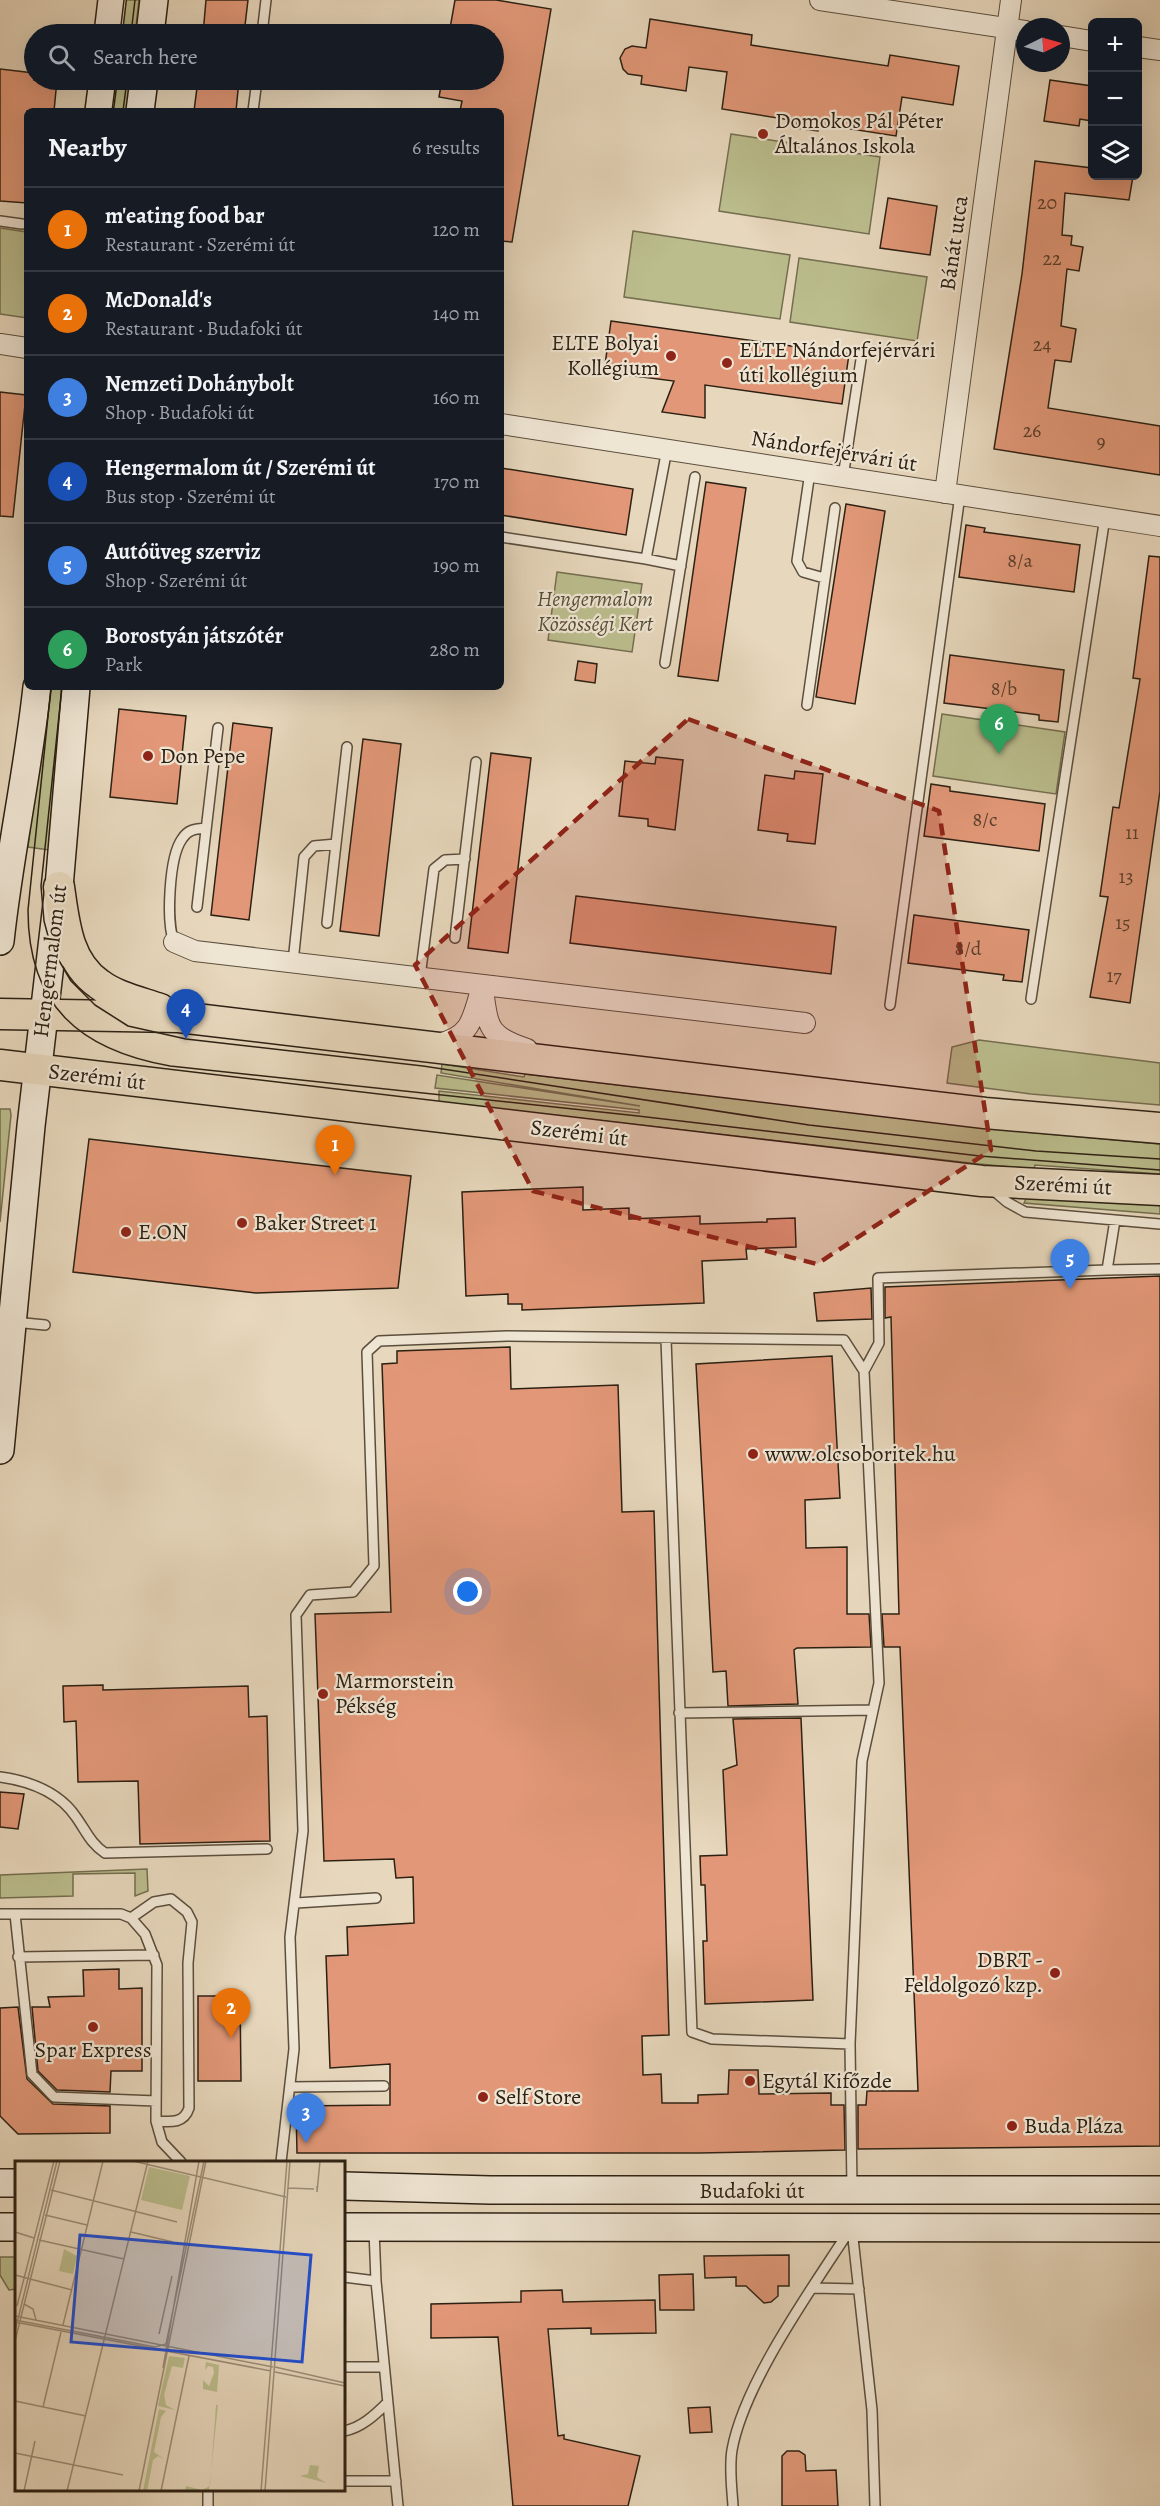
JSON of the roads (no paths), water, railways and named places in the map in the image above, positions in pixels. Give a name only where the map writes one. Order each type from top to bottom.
[{"type":"main road","points":[[109,24],[112,0]]},
{"type":"main road","points":[[151,24],[154,0]]},
{"type":"main road","points":[[99,108],[102,90]]},
{"type":"main road","points":[[140,108],[143,90]]},
{"type":"main road","points":[[1,928],[5,852],[33,727],[37,690]]},
{"type":"main road","name":"Hengermalom út","points":[[0,1444],[59,887],[76,690]]},
{"type":"main road","points":[[59,887],[65,927],[73,952],[86,972],[108,990],[179,1017]]},
{"type":"main road","points":[[0,1014],[179,1017],[985,1113],[1160,1128]]},
{"type":"main road","name":"Szerémi út","points":[[0,1065],[982,1181],[1160,1190]]},
{"type":"main road","name":"Budafoki út","points":[[345,2186],[490,2190],[1160,2190]]},
{"type":"main road","points":[[374,2187],[374,2228]]},
{"type":"main road","points":[[852,2191],[852,2226]]},
{"type":"main road","name":"Budafoki út","points":[[345,2227],[1160,2228]]},
{"type":"street","points":[[820,0],[1016,30]]},
{"type":"street","name":"Bánát utca","points":[[952,494],[1016,30],[1011,0]]},
{"type":"street","points":[[1070,37],[1088,40]]},
{"type":"street","points":[[1142,48],[1160,50]]},
{"type":"street","points":[[0,344],[24,348]]},
{"type":"street","name":"Nándorfejérvári út","points":[[504,424],[1160,526]]},
{"type":"street","points":[[174,942],[195,951],[806,1023]]},
{"type":"street","points":[[425,1048],[454,1040],[466,1030],[474,1017],[482,985]]},
{"type":"street","points":[[482,985],[492,1031],[502,1041],[581,1066]]},
{"type":"lane","points":[[263,24],[266,0]]},
{"type":"lane","points":[[253,108],[256,90]]},
{"type":"lane","points":[[0,221],[22,224]]},
{"type":"lane","points":[[843,477],[862,353]]},
{"type":"lane","points":[[646,559],[667,449]]},
{"type":"lane","points":[[810,472],[797,561],[803,572],[824,578]]},
{"type":"lane","points":[[665,663],[695,477]]},
{"type":"lane","points":[[890,1005],[952,494]]},
{"type":"lane","points":[[807,705],[835,508]]},
{"type":"lane","points":[[1031,999],[1105,518]]},
{"type":"lane","points":[[504,537],[681,566]]},
{"type":"lane","points":[[197,907],[218,728]]},
{"type":"lane","points":[[327,923],[347,747]]},
{"type":"lane","points":[[455,938],[477,762]]},
{"type":"lane","points":[[174,942],[168,918],[175,855],[181,839],[191,830],[206,828]]},
{"type":"lane","points":[[293,962],[304,856],[314,846],[336,844]]},
{"type":"lane","points":[[420,977],[434,869],[445,860],[465,859]]},
{"type":"lane","points":[[982,1181],[1007,1202],[1025,1212],[1160,1224]]},
{"type":"lane","points":[[1107,1270],[1115,1220]]},
{"type":"lane","points":[[864,1371],[879,1343],[878,1278],[1160,1269]]},
{"type":"lane","points":[[14,1322],[45,1325]]},
{"type":"lane","points":[[281,2161],[294,2049],[290,1937],[303,1832],[296,1615],[310,1596],[353,1592],[374,1566],[367,1352],[379,1341],[507,1336],[844,1340],[864,1371],[879,1683],[862,1761],[850,2044],[852,2191]]},
{"type":"lane","points":[[666,1339],[692,2032],[712,2039],[850,2044]]},
{"type":"lane","points":[[679,1713],[873,1710]]},
{"type":"lane","points":[[0,1777],[31,1784],[52,1794],[75,1815],[92,1842],[105,1853],[267,1849]]},
{"type":"lane","points":[[296,1903],[376,1898]]},
{"type":"lane","points":[[131,1918],[154,1902],[171,1899],[187,1912],[192,1922],[188,1963],[189,2108],[187,2114],[177,2122],[156,2121]]},
{"type":"lane","points":[[0,1914],[121,1914],[131,1918],[145,1934],[156,1965],[156,2121],[162,2142],[179,2161]]},
{"type":"lane","points":[[15,1914],[32,2074],[54,2097],[156,2101]]},
{"type":"lane","points":[[18,1957],[154,1955]]},
{"type":"lane","points":[[290,2087],[384,2086]]},
{"type":"lane","points":[[733,2506],[731,2451],[750,2395],[812,2288],[852,2226]]},
{"type":"lane","points":[[852,2226],[872,2410],[875,2506]]},
{"type":"lane","points":[[374,2228],[376,2281],[398,2506]]},
{"type":"lane","points":[[345,2277],[376,2281]]},
{"type":"lane","points":[[812,2288],[859,2289]]},
{"type":"lane","points":[[345,2367],[384,2367]]},
{"type":"lane","points":[[345,2431],[375,2416],[387,2403]]},
{"type":"lane","points":[[345,2481],[396,2481]]},
{"type":"tram line","points":[[121,24],[124,0]]},
{"type":"tram line","points":[[132,24],[135,0]]},
{"type":"tram line","points":[[112,108],[115,90]]},
{"type":"tram line","points":[[123,108],[126,90]]},
{"type":"tram line","points":[[51,690],[28,910],[30,944],[38,973],[49,997],[65,1018],[86,1035],[110,1048],[138,1059],[170,1066],[638,1116],[980,1156],[1160,1170]]},
{"type":"tram line","points":[[62,690],[41,886],[44,921],[51,947],[71,981],[95,1005],[128,1026],[186,1039],[423,1066],[809,1125],[1036,1151],[1160,1159]]},
{"type":"place","name":"Domokos Pál Péter Általános Iskola","points":[[763,134]]},
{"type":"place","name":"ELTE Bolyai Kollégium","points":[[671,356]]},
{"type":"place","name":"ELTE Nándorfejérvári úti kollégium","points":[[727,363]]},
{"type":"place","name":"Borostyán játszótér","points":[[999,754]]},
{"type":"place","name":"Don Pepe","points":[[148,756]]},
{"type":"place","name":"Hengermalom út / Szerémi út","points":[[186,1039]]},
{"type":"place","name":"m'eating food bar","points":[[335,1175]]},
{"type":"place","name":"Baker Street 1","points":[[242,1223]]},
{"type":"place","name":"E.ON","points":[[126,1232]]},
{"type":"place","name":"Autóüveg szerviz","points":[[1070,1289]]},
{"type":"place","name":"www.olcsoboritek.hu","points":[[753,1454]]},
{"type":"place","name":"Marmorstein Pékség","points":[[323,1694]]},
{"type":"place","name":"DBRT - Feldolgozó kzp.","points":[[1055,1973]]},
{"type":"place","name":"Spar Express","points":[[93,2027]]},
{"type":"place","name":"McDonald's","points":[[231,2038]]},
{"type":"place","name":"Egytál Kifőzde","points":[[750,2081]]},
{"type":"place","name":"Self Store","points":[[483,2097]]},
{"type":"place","name":"Buda Pláza","points":[[1012,2126]]},
{"type":"place","name":"Nemzeti Dohánybolt","points":[[306,2143]]},
{"type":"park label","name":"Hengermalom Közösségi Kert","points":[[595,612]]}]
